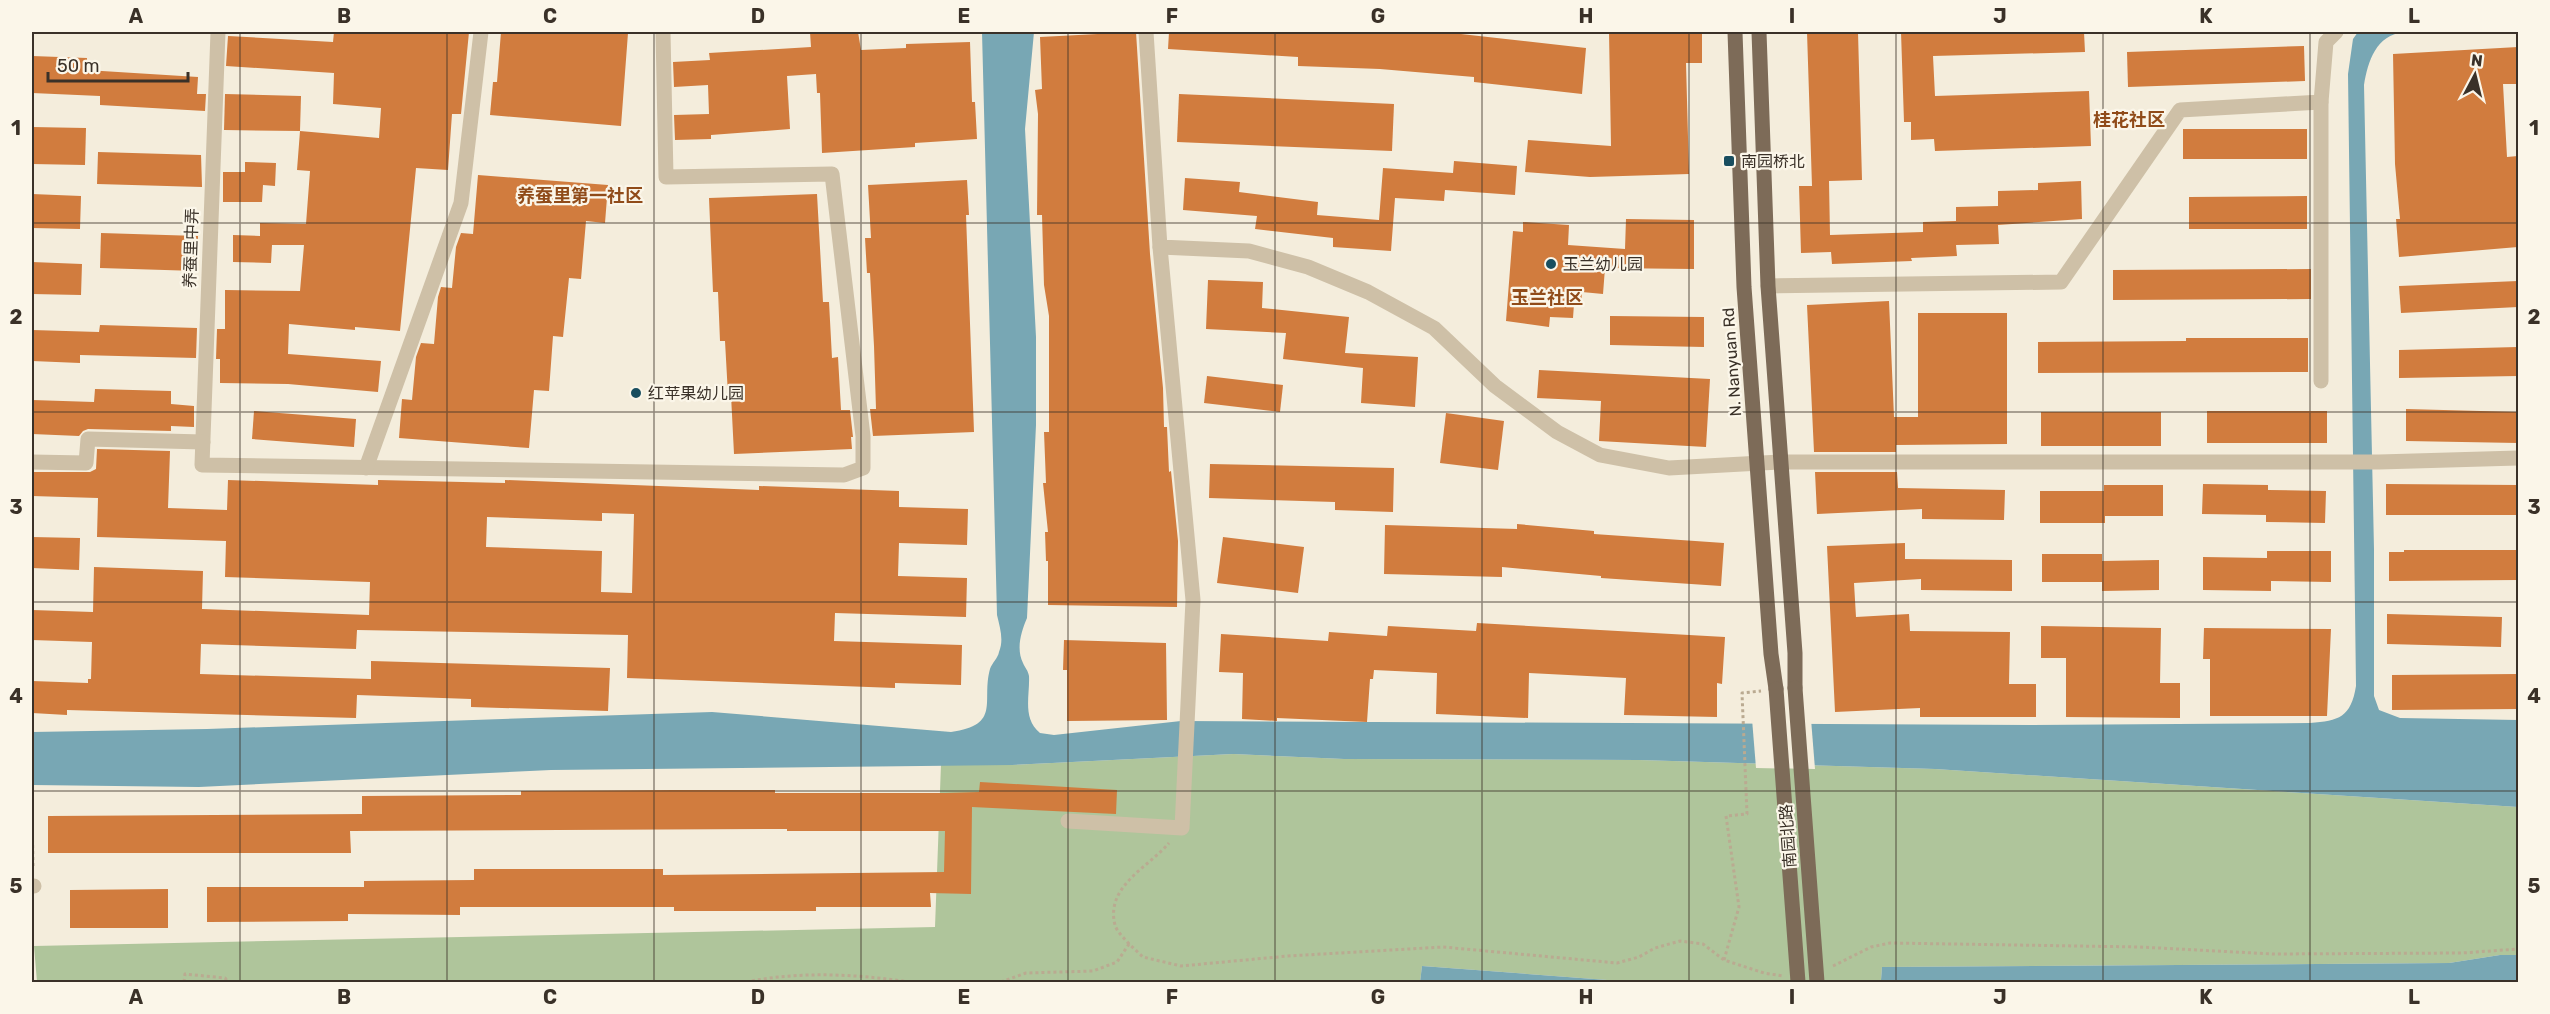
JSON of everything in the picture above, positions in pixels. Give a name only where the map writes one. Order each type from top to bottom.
[{"type":"main road","name":"N. Nanyuan Rd","points":[[1735,32],[1740,201],[1771,654],[1770,690]]},
{"type":"main road","points":[[1759,32],[1768,286],[1781,462]]},
{"type":"main road","name":"南园北路","points":[[1781,462],[1817,982]]},
{"type":"main road","name":"南园北路","points":[[1770,690],[1791,979]]},
{"type":"street","name":"养蚕里中弄","points":[[218,32],[202,465],[366,468]]},
{"type":"street","points":[[481,32],[461,203],[366,468],[844,475],[862,468],[863,436],[832,174],[666,177],[663,32]]},
{"type":"street","points":[[1068,822],[1182,828],[1193,600],[1160,247],[1146,32]]},
{"type":"street","points":[[2321,381],[2321,102],[2326,42],[2336,32]]},
{"type":"street","points":[[1768,286],[2061,282],[2180,110],[2321,102]]},
{"type":"street","points":[[1160,247],[1249,251],[1308,267],[1368,292],[1434,328],[1495,386],[1557,432],[1600,455],[1669,468],[1781,462],[2379,462],[2518,458]]},
{"type":"street","points":[[32,462],[86,463],[88,438],[203,442]]},
{"type":"path","points":[[1724,960],[1738,907],[1726,816],[1747,814],[1742,693],[1770,690]]},
{"type":"path","points":[[32,808],[33,886]]},
{"type":"path","points":[[1182,828],[1159,855],[1135,873],[1122,888],[1116,905],[1115,926],[1143,957],[1181,966],[1300,955],[1443,947],[1617,963],[1680,941],[1703,944],[1724,960],[1791,979]]},
{"type":"path","points":[[1825,969],[1871,947],[1890,943],[2140,947],[2273,954],[2462,953],[2518,949]]},
{"type":"path","points":[[1001,982],[1026,973],[1093,971],[1117,962],[1129,944]]},
{"type":"path","points":[[746,982],[810,973],[845,974],[910,982]]},
{"type":"path","points":[[184,982],[185,974],[225,978],[228,982]]},
{"type":"path","points":[[539,982],[563,982]]},
{"type":"green space","points":[[1233,754],[1344,759],[1639,760],[1935,769],[2518,807],[2518,955],[2500,955],[2449,963],[1882,967],[1881,980],[1870,982],[1634,982],[1422,966],[1420,982],[37,982],[34,946],[935,927],[941,764],[1012,765]]},
{"type":"water","points":[[982,32],[1034,32],[1025,129],[1036,337],[1036,425],[1027,618],[1020,646],[1021,658],[1029,676],[1028,706],[1031,721],[1040,733],[1054,735],[1181,721],[2029,725],[2310,723],[2336,719],[2351,705],[2356,686],[2348,74],[2353,39],[2358,32],[2404,32],[2386,38],[2380,44],[2371,58],[2364,85],[2374,549],[2374,696],[2379,710],[2400,718],[2518,720],[2518,807],[1935,769],[1639,760],[1344,759],[1233,754],[1012,765],[551,770],[199,787],[32,785],[32,732],[207,729],[712,712],[951,732],[967,729],[977,724],[986,710],[990,669],[998,654],[1001,638],[997,615]]},
{"type":"water","points":[[2500,955],[2518,955],[2518,982],[1870,982],[1881,980],[1882,967],[2449,963]]},
{"type":"water","points":[[1422,966],[1634,982],[1420,982]]},
{"type":"pier","points":[[1752,719],[1811,719],[1815,769],[1756,768]]},
{"type":"building","points":[[334,32],[469,32],[461,114],[452,114],[448,170],[416,168],[400,331],[355,327],[355,330],[289,324],[288,354],[381,361],[378,392],[288,384],[220,383],[220,359],[216,359],[217,329],[225,329],[225,290],[300,291],[304,245],[272,245],[271,263],[233,262],[233,235],[260,236],[260,223],[306,224],[310,171],[297,170],[300,131],[379,138],[381,108],[333,104],[334,73],[226,66],[228,36],[333,42]]},
{"type":"building","points":[[501,32],[628,33],[621,126],[490,115],[493,82],[497,82]]},
{"type":"building","points":[[810,32],[858,32],[861,50],[906,48],[906,44],[970,42],[972,102],[975,102],[977,139],[915,143],[915,147],[822,153],[820,93],[817,93],[816,74],[787,76],[790,129],[711,135],[711,139],[675,140],[674,115],[709,114],[708,85],[674,87],[673,62],[710,60],[709,53],[811,47]]},
{"type":"building","points":[[1136,32],[1164,427],[1167,427],[1169,472],[1171,471],[1178,541],[1177,607],[1048,605],[1048,561],[1046,561],[1045,532],[1048,532],[1043,483],[1046,483],[1044,432],[1049,432],[1049,316],[1044,285],[1042,215],[1037,215],[1038,114],[1035,90],[1042,89],[1040,37]]},
{"type":"building","points":[[1169,32],[1443,32],[1586,48],[1582,94],[1474,82],[1474,77],[1380,69],[1298,66],[1298,57],[1168,49]]},
{"type":"building","points":[[1609,32],[1702,32],[1702,63],[1686,63],[1689,174],[1590,177],[1525,172],[1528,140],[1611,146]]},
{"type":"building","points":[[1807,32],[1858,32],[1862,180],[1829,181],[1830,235],[1923,232],[1923,222],[1956,221],[1956,207],[1998,206],[1998,191],[2038,190],[2038,183],[2081,181],[2082,219],[1998,225],[1999,244],[1956,245],[1957,256],[1911,258],[1912,261],[1832,264],[1831,252],[1801,253],[1799,186],[1812,186]]},
{"type":"building","points":[[1901,32],[2084,32],[2085,52],[1933,56],[1935,96],[2089,91],[2091,146],[1935,151],[1934,139],[1911,140],[1911,122],[1904,122]]},
{"type":"building","points":[[2304,46],[2305,81],[2128,87],[2127,52]]},
{"type":"building","points":[[2518,47],[2518,84],[2503,84],[2507,157],[2518,156],[2518,247],[2399,257],[2396,219],[2400,219],[2395,164],[2393,54]]},
{"type":"building","points":[[32,56],[87,58],[86,70],[198,77],[197,94],[206,94],[205,111],[100,105],[100,96],[32,93]]},
{"type":"building","points":[[225,94],[301,96],[300,131],[224,130]]},
{"type":"building","points":[[1179,94],[1394,104],[1392,151],[1177,142]]},
{"type":"building","points":[[32,127],[86,128],[85,165],[32,164]]},
{"type":"building","points":[[2183,129],[2307,129],[2307,159],[2183,159]]},
{"type":"building","points":[[98,152],[201,155],[202,187],[97,184]]},
{"type":"building","points":[[1454,161],[1517,166],[1515,195],[1445,190],[1444,201],[1395,198],[1391,251],[1333,247],[1333,238],[1255,229],[1257,216],[1183,210],[1185,178],[1240,182],[1239,192],[1318,202],[1317,215],[1379,220],[1383,168],[1453,173]]},
{"type":"building","points":[[245,162],[276,163],[275,186],[263,185],[262,202],[223,202],[223,172],[245,172]]},
{"type":"building","points":[[478,175],[608,185],[605,223],[586,221],[581,279],[569,278],[563,337],[553,336],[549,391],[534,390],[529,448],[399,438],[402,399],[412,400],[416,357],[421,343],[434,344],[441,287],[452,288],[456,247],[461,233],[473,234]]},
{"type":"building","points":[[967,180],[969,215],[966,215],[974,432],[873,436],[870,409],[876,409],[874,346],[870,273],[867,273],[865,238],[871,238],[868,185]]},
{"type":"building","points":[[32,194],[81,196],[80,229],[32,228]]},
{"type":"building","points":[[817,194],[823,302],[829,302],[832,358],[838,357],[841,410],[850,410],[852,449],[734,454],[725,341],[720,341],[718,292],[713,292],[709,198]]},
{"type":"building","points":[[2307,196],[2307,229],[2189,229],[2189,197]]},
{"type":"building","points":[[1626,219],[1694,220],[1694,269],[1605,268],[1603,294],[1582,292],[1581,305],[1574,304],[1573,318],[1550,317],[1549,327],[1506,321],[1513,231],[1523,232],[1523,222],[1569,225],[1568,245],[1625,249]]},
{"type":"building","points":[[101,233],[198,236],[197,271],[100,268]]},
{"type":"building","points":[[32,262],[82,264],[81,295],[32,294]]},
{"type":"building","points":[[2311,269],[2311,299],[2113,300],[2113,270]]},
{"type":"building","points":[[1208,280],[1263,282],[1262,308],[1349,317],[1345,353],[1418,357],[1415,407],[1361,403],[1363,368],[1283,359],[1286,333],[1206,329]]},
{"type":"building","points":[[2518,281],[2518,307],[2401,313],[2399,286]]},
{"type":"building","points":[[1889,301],[1894,417],[1918,417],[1918,313],[2007,313],[2007,444],[1896,445],[1896,452],[1814,452],[1807,305]]},
{"type":"building","points":[[1610,316],[1704,317],[1704,347],[1610,345]]},
{"type":"building","points":[[100,325],[197,328],[196,358],[80,355],[80,363],[32,361],[32,330],[99,332]]},
{"type":"building","points":[[2186,338],[2308,338],[2308,372],[2038,373],[2038,342],[2186,341]]},
{"type":"building","points":[[2518,347],[2518,376],[2399,378],[2399,350]]},
{"type":"building","points":[[1539,370],[1710,379],[1706,447],[1599,441],[1601,401],[1537,398]]},
{"type":"building","points":[[1207,376],[1283,385],[1280,412],[1204,403]]},
{"type":"building","points":[[95,389],[171,391],[171,404],[194,406],[194,427],[171,426],[171,431],[88,429],[79,436],[32,434],[32,400],[94,402]]},
{"type":"building","points":[[2406,409],[2518,412],[2518,443],[2406,441]]},
{"type":"building","points":[[254,411],[356,419],[354,447],[252,439]]},
{"type":"building","points":[[2207,411],[2327,411],[2327,443],[2207,443]]},
{"type":"building","points":[[2041,412],[2161,412],[2161,446],[2041,446]]},
{"type":"building","points":[[1446,413],[1504,421],[1498,470],[1440,463]]},
{"type":"building","points":[[97,449],[170,451],[168,508],[227,510],[228,480],[378,485],[378,480],[505,483],[505,480],[759,490],[759,486],[899,491],[899,507],[968,509],[967,545],[899,543],[898,576],[967,578],[966,617],[835,613],[834,641],[962,645],[961,685],[895,683],[895,688],[627,678],[628,635],[357,630],[356,649],[201,644],[200,674],[371,679],[371,661],[610,668],[608,711],[471,707],[471,699],[357,695],[356,718],[67,710],[67,715],[32,713],[32,681],[88,683],[88,679],[91,679],[92,642],[32,640],[32,610],[93,612],[94,567],[203,571],[202,609],[369,615],[370,582],[225,577],[226,541],[97,537],[98,498],[32,496],[32,472],[90,472],[96,469]],"holes":[[[602,513],[634,514],[632,593],[601,592],[602,551],[486,547],[487,517],[602,521]]]},
{"type":"building","points":[[1210,464],[1394,468],[1393,512],[1335,510],[1335,502],[1209,498]]},
{"type":"building","points":[[1815,472],[1897,472],[1898,488],[2005,490],[2004,520],[1922,519],[1922,509],[1817,514]]},
{"type":"building","points":[[2203,484],[2268,485],[2268,490],[2326,491],[2325,523],[2266,522],[2266,515],[2202,514]]},
{"type":"building","points":[[2386,484],[2518,485],[2518,515],[2386,515]]},
{"type":"building","points":[[2104,485],[2163,485],[2163,516],[2105,516],[2105,523],[2040,523],[2040,491],[2104,491]]},
{"type":"building","points":[[1517,524],[1594,531],[1594,534],[1724,543],[1721,586],[1601,578],[1601,576],[1502,567],[1502,577],[1384,574],[1385,525],[1517,529]]},
{"type":"building","points":[[32,537],[80,538],[79,570],[32,568]]},
{"type":"building","points":[[1223,537],[1304,547],[1298,593],[1217,583]]},
{"type":"building","points":[[1905,543],[1905,559],[2012,560],[2012,591],[1921,590],[1921,579],[1854,583],[1856,617],[1909,614],[1910,631],[2010,632],[2009,684],[2036,684],[2036,717],[1920,717],[1920,708],[1835,712],[1827,546]]},
{"type":"building","points":[[2404,550],[2518,550],[2518,580],[2389,581],[2389,552],[2404,552]]},
{"type":"building","points":[[2267,551],[2331,551],[2331,582],[2271,581],[2271,591],[2203,590],[2203,557],[2267,558]]},
{"type":"building","points":[[2042,554],[2102,554],[2102,561],[2159,560],[2159,590],[2102,591],[2102,582],[2042,582]]},
{"type":"building","points":[[2387,614],[2502,617],[2501,647],[2387,644]]},
{"type":"building","points":[[1477,623],[1725,637],[1722,684],[1717,683],[1717,717],[1624,715],[1626,678],[1529,673],[1528,718],[1436,714],[1437,673],[1374,670],[1373,679],[1370,679],[1367,722],[1277,718],[1277,721],[1242,719],[1243,673],[1219,672],[1221,634],[1328,641],[1329,632],[1387,636],[1388,626],[1476,631]]},
{"type":"building","points":[[2041,626],[2161,628],[2160,683],[2180,683],[2180,718],[2066,717],[2066,658],[2041,658]]},
{"type":"building","points":[[2204,628],[2331,629],[2327,716],[2210,716],[2210,659],[2203,659]]},
{"type":"building","points":[[1064,640],[1166,643],[1167,720],[1067,721],[1067,670],[1063,670]]},
{"type":"building","points":[[2518,674],[2518,709],[2392,710],[2392,675]]},
{"type":"building","points":[[980,782],[1117,790],[1116,814],[972,807],[971,894],[930,893],[931,907],[816,907],[816,911],[674,911],[674,907],[460,907],[460,915],[348,914],[348,921],[207,922],[207,887],[364,887],[364,881],[474,880],[474,869],[663,869],[663,875],[944,872],[945,831],[787,831],[787,829],[350,831],[351,853],[48,853],[48,816],[362,814],[362,796],[521,795],[521,791],[979,792]]},
{"type":"building","points":[[168,889],[168,928],[70,928],[70,890]]},
{"type":"place","name":"南园桥北","points":[[1729,161]]},
{"type":"place","name":"玉兰幼儿园","points":[[1551,264]]},
{"type":"place","name":"红苹果幼儿园","points":[[636,393]]},
{"type":"district","name":"桂花社区","points":[[2129,120]]},
{"type":"district","name":"养蚕里第一社区","points":[[580,196]]},
{"type":"district","name":"玉兰社区","points":[[1547,298]]}]
